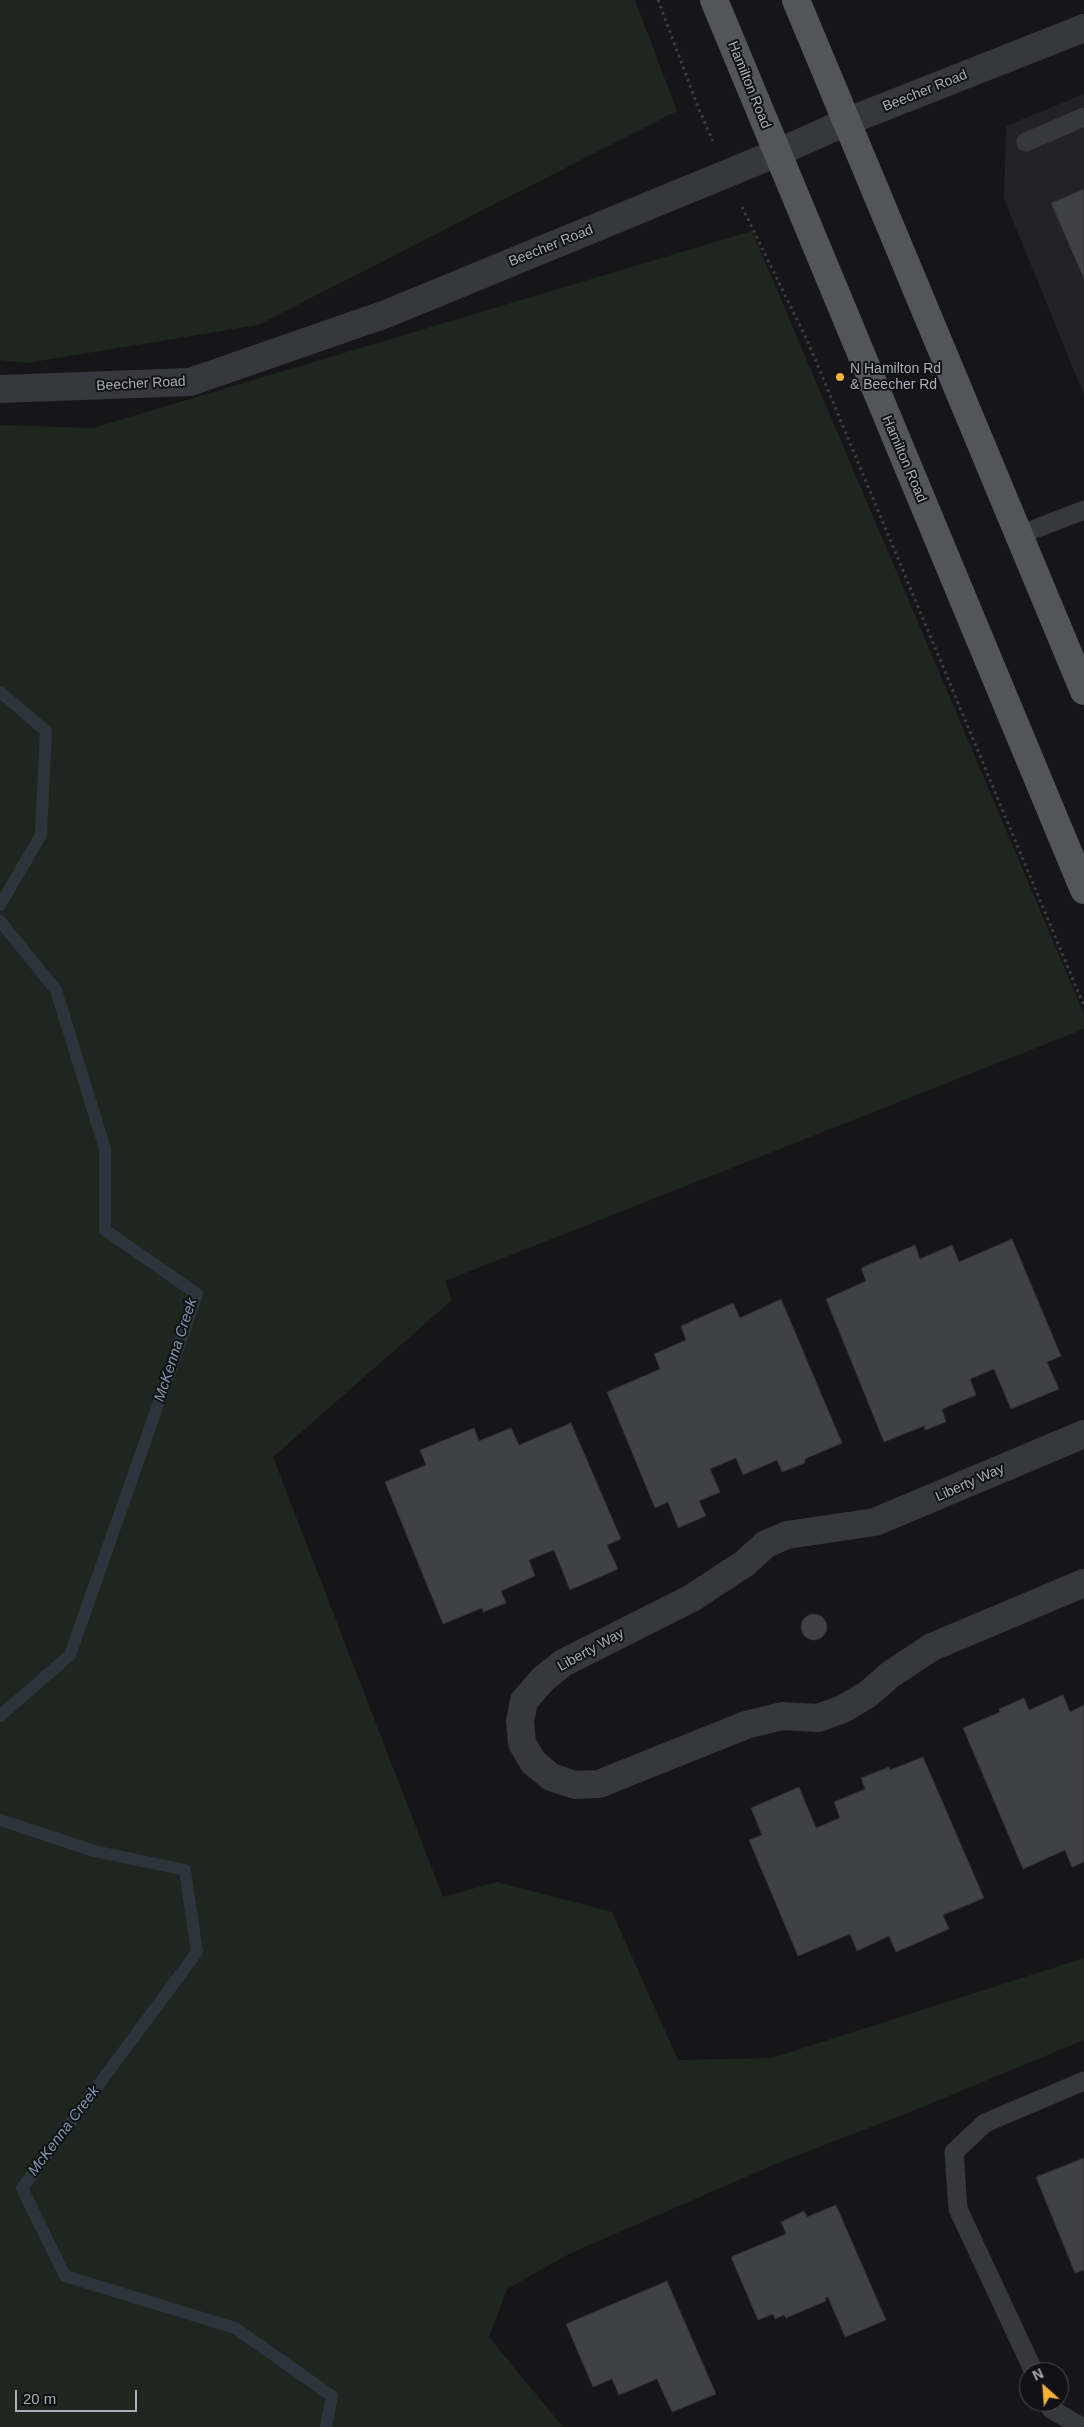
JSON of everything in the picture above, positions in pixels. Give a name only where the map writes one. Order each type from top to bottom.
[{"type":"main road","name":"Hamilton Road","points":[[714,0],[1084,890]]},
{"type":"main road","points":[[796,0],[1083,685]]},
{"type":"street","name":"Beecher Road","points":[[0,389],[190,382],[386,314],[777,153],[846,122],[1084,28]]},
{"type":"street","name":"Liberty Way","points":[[1084,1434],[875,1522],[787,1536],[766,1544],[745,1563],[692,1598],[563,1662],[543,1679],[524,1701],[520,1721],[522,1743],[533,1762],[550,1776],[575,1785],[599,1784],[746,1725],[782,1716],[818,1718],[843,1709],[868,1694],[891,1674],[932,1647],[1084,1583]]},
{"type":"lane","points":[[1026,142],[1084,117]]},
{"type":"lane","points":[[1019,535],[1084,510]]},
{"type":"lane","points":[[1029,2362],[958,2209],[954,2152],[985,2123],[1084,2081]]},
{"type":"lane","points":[[1056,2412],[1082,2427]]},
{"type":"path","points":[[658,0],[698,107],[752,231],[808,342],[1084,1006]]},
{"type":"shaded area","points":[[0,0],[635,0],[677,111],[258,325],[27,363],[0,360]]},
{"type":"shaded area","points":[[1084,94],[1084,395],[1004,199],[1006,126]]},
{"type":"shaded area","points":[[752,231],[1084,1014],[1084,1029],[445,1281],[452,1300],[273,1457],[443,1897],[497,1882],[612,1912],[678,2060],[772,2058],[1084,1958],[1084,2040],[910,2112],[778,2163],[571,2253],[507,2289],[489,2337],[563,2427],[0,2427],[0,425],[93,428]]},
{"type":"building","points":[[1084,189],[1084,279],[1051,203]]},
{"type":"building","points":[[1012,1239],[1061,1356],[1047,1362],[1059,1389],[1011,1409],[994,1369],[970,1379],[976,1395],[942,1409],[946,1422],[925,1430],[924,1426],[884,1442],[826,1299],[866,1281],[861,1268],[915,1245],[920,1259],[952,1245],[959,1262]]},
{"type":"building","points":[[781,1299],[842,1443],[805,1459],[805,1463],[782,1472],[777,1460],[743,1475],[736,1458],[710,1469],[720,1492],[699,1501],[706,1516],[678,1528],[668,1502],[655,1508],[607,1392],[660,1369],[654,1354],[686,1340],[681,1326],[733,1303],[740,1318]]},
{"type":"building","points":[[571,1423],[621,1539],[607,1545],[618,1569],[570,1590],[554,1550],[529,1560],[535,1576],[501,1591],[506,1603],[483,1612],[482,1608],[443,1624],[385,1482],[426,1465],[420,1450],[474,1428],[479,1441],[511,1428],[519,1445]]},
{"type":"building","points":[[814,1614],[823,1618],[827,1627],[823,1636],[814,1640],[805,1636],[801,1627],[805,1618]]},
{"type":"building","points":[[1063,1695],[1070,1712],[1084,1705],[1084,1862],[1072,1867],[1065,1850],[1023,1869],[963,1728],[1000,1712],[999,1709],[1024,1698],[1029,1710]]},
{"type":"building","points":[[923,1757],[984,1898],[943,1915],[949,1929],[896,1952],[889,1936],[857,1951],[850,1934],[798,1956],[749,1840],[762,1835],[751,1808],[799,1787],[816,1828],[840,1818],[834,1802],[865,1789],[861,1778],[889,1767],[890,1770]]},
{"type":"building","points":[[1084,2158],[1084,2270],[1075,2273],[1036,2177]]},
{"type":"building","points":[[836,2205],[886,2320],[845,2337],[828,2297],[825,2298],[826,2301],[786,2318],[784,2315],[775,2319],[773,2314],[758,2320],[731,2257],[786,2234],[781,2222],[804,2211],[807,2217]]},
{"type":"building","points":[[667,2281],[716,2394],[672,2412],[657,2379],[619,2395],[612,2379],[593,2387],[566,2324]]},
{"type":"waterway","name":"McKenna Creek","points":[[0,692],[46,731],[41,835],[0,905]]},
{"type":"waterway","name":"McKenna Creek","points":[[0,921],[56,990],[105,1149],[105,1230],[197,1294],[70,1655],[0,1716]]},
{"type":"waterway","name":"McKenna Creek","points":[[0,1820],[94,1851],[185,1870],[197,1952],[22,2188],[65,2276],[235,2328],[332,2396],[326,2427]]},
{"type":"place","name":"N Hamilton Rd & Beecher Rd","points":[[840,377]]}]
